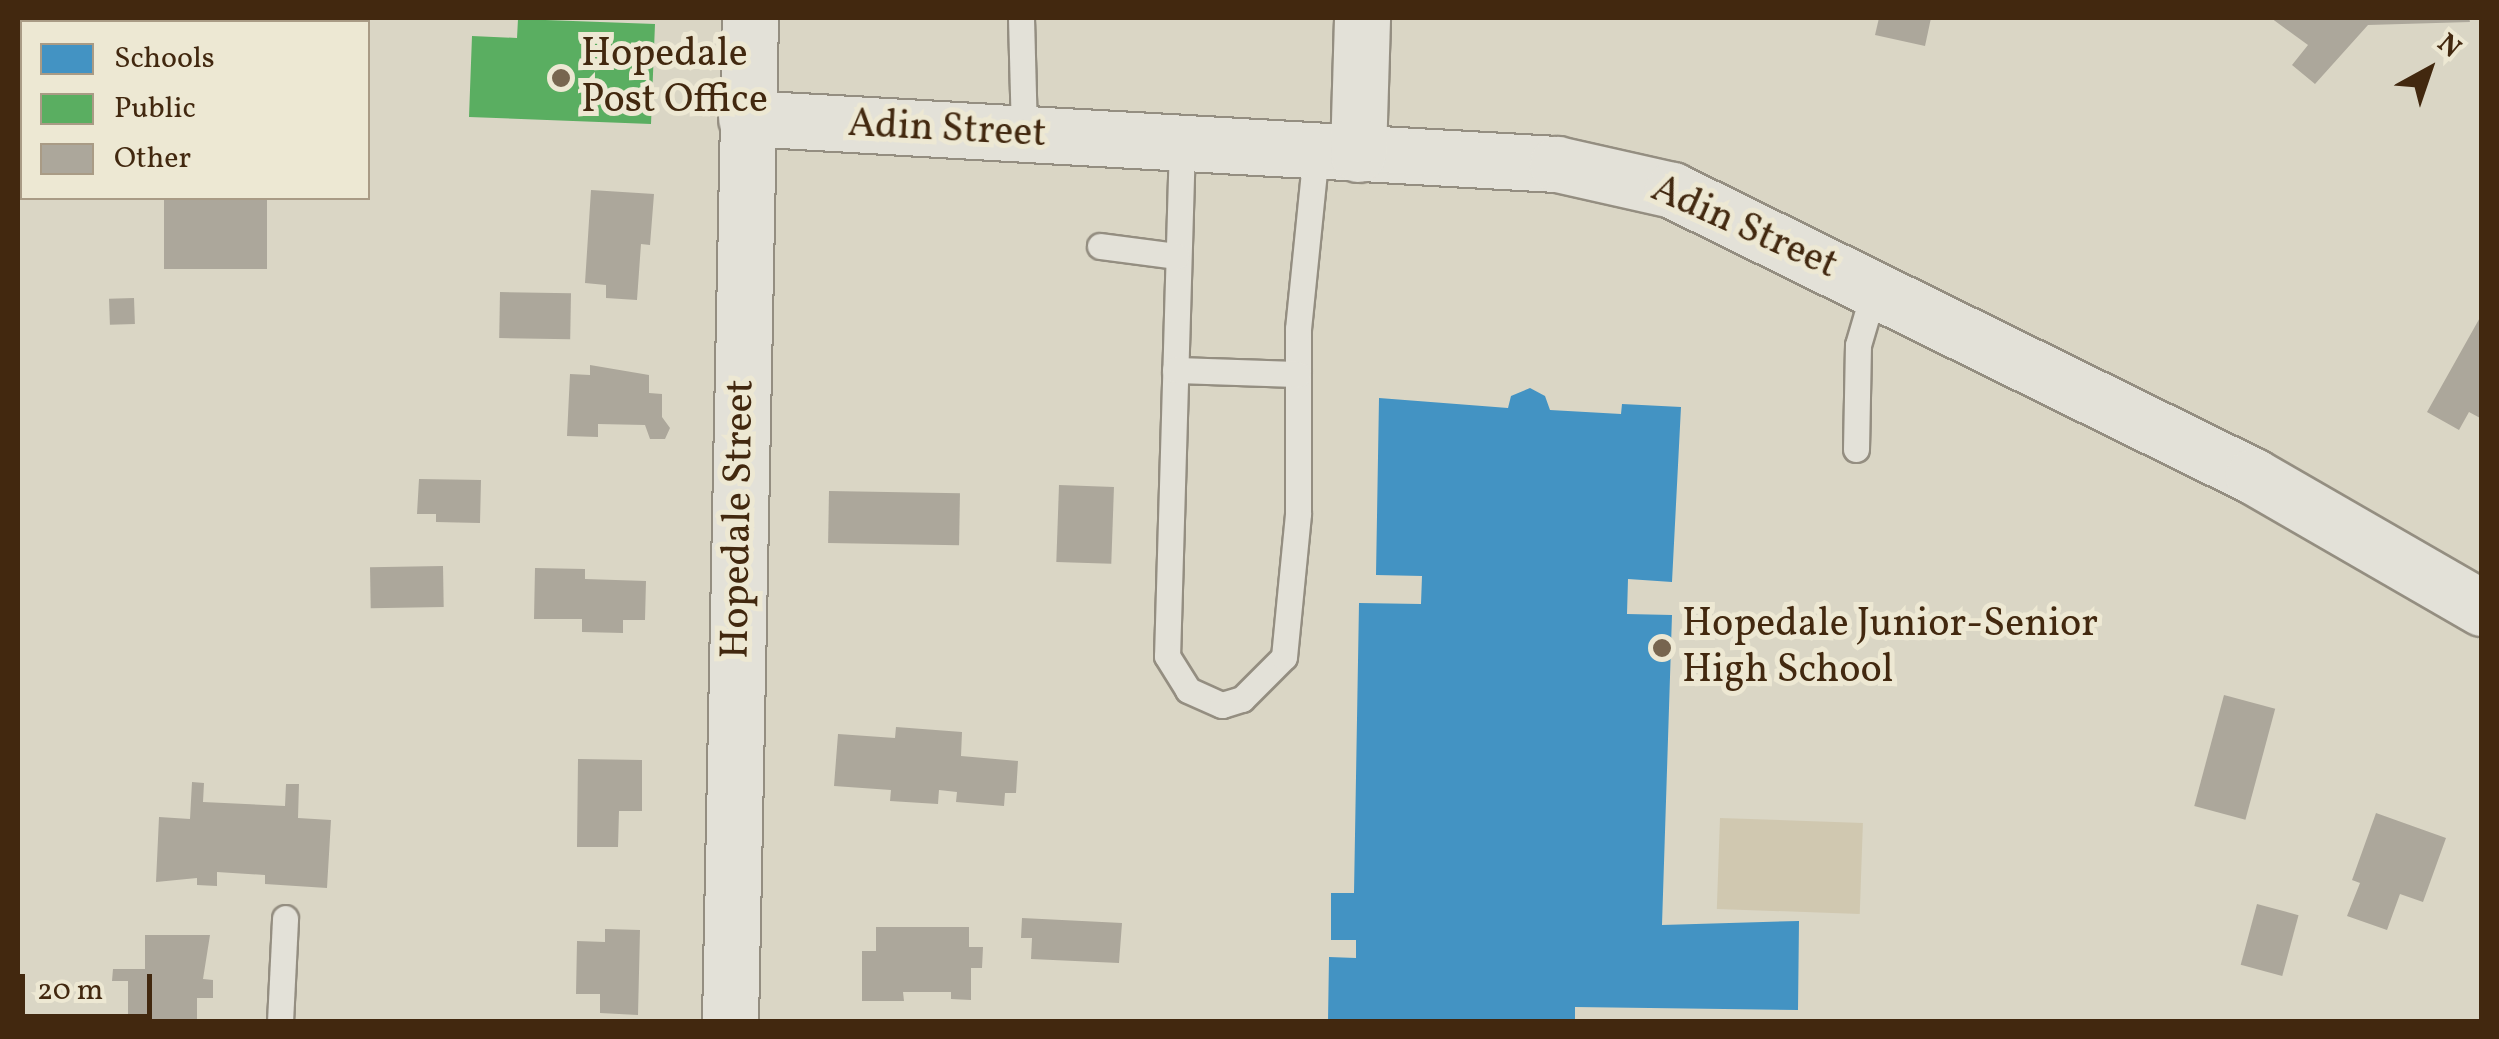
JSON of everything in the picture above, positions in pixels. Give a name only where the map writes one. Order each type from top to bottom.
[{"type":"street","name":"Hopedale Street","points":[[730,1022],[750,18]]},
{"type":"street","points":[[1337,153],[1362,18]]},
{"type":"street","name":"Adin Street","points":[[746,118],[1570,165],[1627,178],[1726,211],[2252,476],[2482,608]]},
{"type":"lane","points":[[1021,18],[1024,134]]},
{"type":"lane","points":[[1182,143],[1167,656],[1188,690],[1222,704],[1242,699],[1284,657],[1298,512],[1298,374],[1311,234],[1337,153]]},
{"type":"lane","points":[[1100,246],[1176,256]]},
{"type":"lane","points":[[1856,449],[1858,345],[1874,287]]},
{"type":"lane","points":[[1176,370],[1298,374]]},
{"type":"lane","points":[[280,1022],[286,918]]},
{"type":"shaded area","points":[[1720,818],[1863,823],[1860,914],[1717,909]]},
{"type":"building: Schools","points":[[1530,388],[1545,396],[1550,410],[1621,414],[1622,404],[1681,407],[1672,582],[1628,579],[1627,614],[1672,615],[1662,925],[1799,921],[1798,1010],[1575,1007],[1575,1022],[1328,1022],[1329,957],[1356,958],[1356,940],[1331,940],[1331,893],[1354,893],[1359,603],[1421,604],[1422,576],[1376,575],[1379,398],[1508,408],[1511,396]]},
{"type":"building: Public","name":"Hopedale Post Office","points":[[518,19],[655,24],[651,124],[469,117],[472,36],[517,38]]},
{"type":"building: Other","points":[[1879,18],[1931,18],[1925,46],[1875,35]]},
{"type":"building: Other","points":[[2271,18],[2469,18],[2470,22],[2368,25],[2315,84],[2292,65],[2308,45]]},
{"type":"building: Other","points":[[591,190],[654,194],[650,245],[641,244],[637,300],[606,298],[606,285],[585,283]]},
{"type":"building: Other","points":[[164,200],[267,200],[267,269],[164,269]]},
{"type":"building: Other","points":[[500,292],[571,293],[570,339],[499,338]]},
{"type":"building: Other","points":[[134,298],[135,324],[110,325],[109,299]]},
{"type":"building: Other","points":[[2482,314],[2482,419],[2469,412],[2459,430],[2427,412]]},
{"type":"building: Other","points":[[590,365],[649,375],[649,393],[662,394],[662,417],[670,428],[665,439],[650,439],[645,425],[598,424],[598,437],[567,436],[570,374],[590,375]]},
{"type":"building: Other","points":[[419,479],[481,480],[480,523],[436,522],[436,514],[417,514]]},
{"type":"building: Other","points":[[1059,485],[1114,487],[1111,564],[1056,562]]},
{"type":"building: Other","points":[[829,491],[960,493],[959,545],[828,543]]},
{"type":"building: Other","points":[[443,566],[444,607],[371,608],[370,567]]},
{"type":"building: Other","points":[[535,568],[585,569],[585,579],[646,581],[645,620],[623,620],[623,633],[582,632],[582,619],[534,619]]},
{"type":"building: Other","points":[[2224,695],[2275,709],[2245,820],[2194,806]]},
{"type":"building: Other","points":[[896,727],[962,732],[961,756],[1018,761],[1016,793],[1005,793],[1004,806],[956,802],[957,792],[939,790],[938,804],[890,801],[891,790],[834,786],[838,734],[895,738]]},
{"type":"building: Other","points":[[578,759],[642,760],[642,811],[619,811],[618,847],[577,847]]},
{"type":"building: Other","points":[[192,782],[204,783],[203,802],[285,806],[286,784],[299,784],[298,818],[331,820],[327,888],[265,884],[265,875],[217,872],[217,886],[197,885],[197,878],[156,882],[159,817],[190,819]]},
{"type":"building: Other","points":[[2376,813],[2446,838],[2423,902],[2400,894],[2387,930],[2347,916],[2360,883],[2352,880]]},
{"type":"building: Other","points":[[2257,904],[2299,915],[2282,976],[2241,965]]},
{"type":"building: Other","points":[[1022,918],[1122,923],[1119,963],[1031,959],[1032,938],[1021,938]]},
{"type":"building: Other","points":[[876,927],[969,927],[969,947],[983,947],[982,968],[971,968],[971,1000],[951,999],[951,992],[903,992],[904,1001],[862,1001],[862,951],[876,951]]},
{"type":"building: Other","points":[[605,929],[640,930],[638,1015],[600,1013],[600,994],[576,994],[577,941],[605,942]]},
{"type":"building: Other","points":[[145,935],[210,935],[203,979],[213,980],[213,998],[197,998],[197,1022],[128,1022],[128,981],[112,981],[113,969],[145,969]]},
{"type":"place","name":"Hopedale Post Office","points":[[561,78]]},
{"type":"place","name":"Hopedale Junior-Senior High School","points":[[1662,648]]}]
